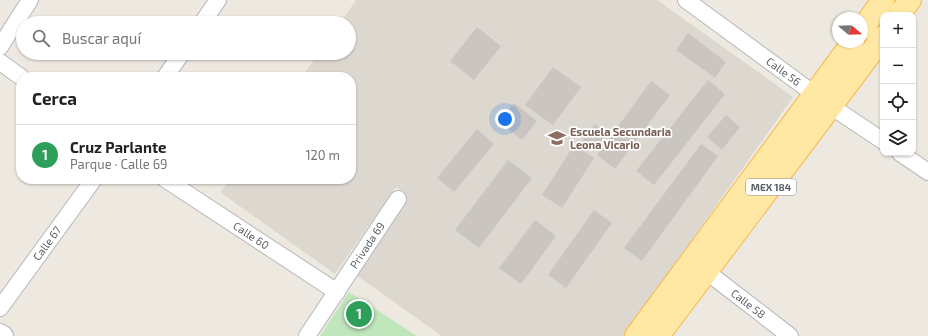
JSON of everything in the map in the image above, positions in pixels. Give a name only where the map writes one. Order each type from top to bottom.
[{"type":"main road","points":[[868,21],[884,0]]},
{"type":"main road","points":[[901,12],[910,0]]},
{"type":"main road","name":"MEX 184","points":[[658,336],[880,41]]},
{"type":"main road","name":"MEX 184","points":[[636,336],[848,48]]},
{"type":"street","points":[[20,16],[30,0]]},
{"type":"street","points":[[207,16],[218,0]]},
{"type":"street","name":"Calle 56","points":[[686,0],[814,94],[880,140]]},
{"type":"street","points":[[0,47],[16,22]]},
{"type":"street","points":[[169,72],[177,60]]},
{"type":"street","points":[[0,62],[16,73]]},
{"type":"street","points":[[904,156],[928,172]]},
{"type":"street","name":"Calle 67","points":[[0,308],[90,184]]},
{"type":"street","name":"Calle 60","points":[[174,184],[337,292]]},
{"type":"street","name":"Privada 69","points":[[307,336],[398,200]]},
{"type":"street","name":"Calle 58","points":[[707,272],[790,336]]},
{"type":"shaded area","name":"Escuela Secundaria Leona Vicario","points":[[356,0],[657,0],[793,97],[624,336],[442,336],[352,272],[407,195],[396,187],[335,274],[220,192],[226,184],[356,184],[356,72],[306,72],[314,60],[356,60],[356,16],[345,16]]},
{"type":"green space","points":[[349,292],[417,336],[320,336]]},
{"type":"building","points":[[477,27],[501,46],[474,80],[450,61]]},
{"type":"building","points":[[688,33],[726,62],[715,78],[676,50]]},
{"type":"building","points":[[553,67],[581,87],[553,125],[525,105]]},
{"type":"building","points":[[708,80],[725,94],[654,185],[636,171]]},
{"type":"building","points":[[651,81],[670,95],[615,169],[597,155]]},
{"type":"building","points":[[514,103],[537,121],[522,140],[499,122]]},
{"type":"building","points":[[726,115],[740,127],[722,150],[707,137]]},
{"type":"building","points":[[595,124],[607,133],[593,152],[581,143]]},
{"type":"building","points":[[477,129],[494,144],[454,192],[437,178]]},
{"type":"building","points":[[701,144],[718,156],[642,261],[624,248]]},
{"type":"building","points":[[574,145],[594,158],[562,208],[542,195]]},
{"type":"building","points":[[508,160],[532,178],[479,248],[455,230]]},
{"type":"building","points":[[594,210],[612,223],[566,288],[548,275]]},
{"type":"building","points":[[535,220],[556,236],[521,284],[499,268]]},
{"type":"place","name":"Escuela Secundaria Leona Vicario","points":[[557,138]]},
{"type":"place","name":"Cruz Parlante","points":[[359,314]]}]
